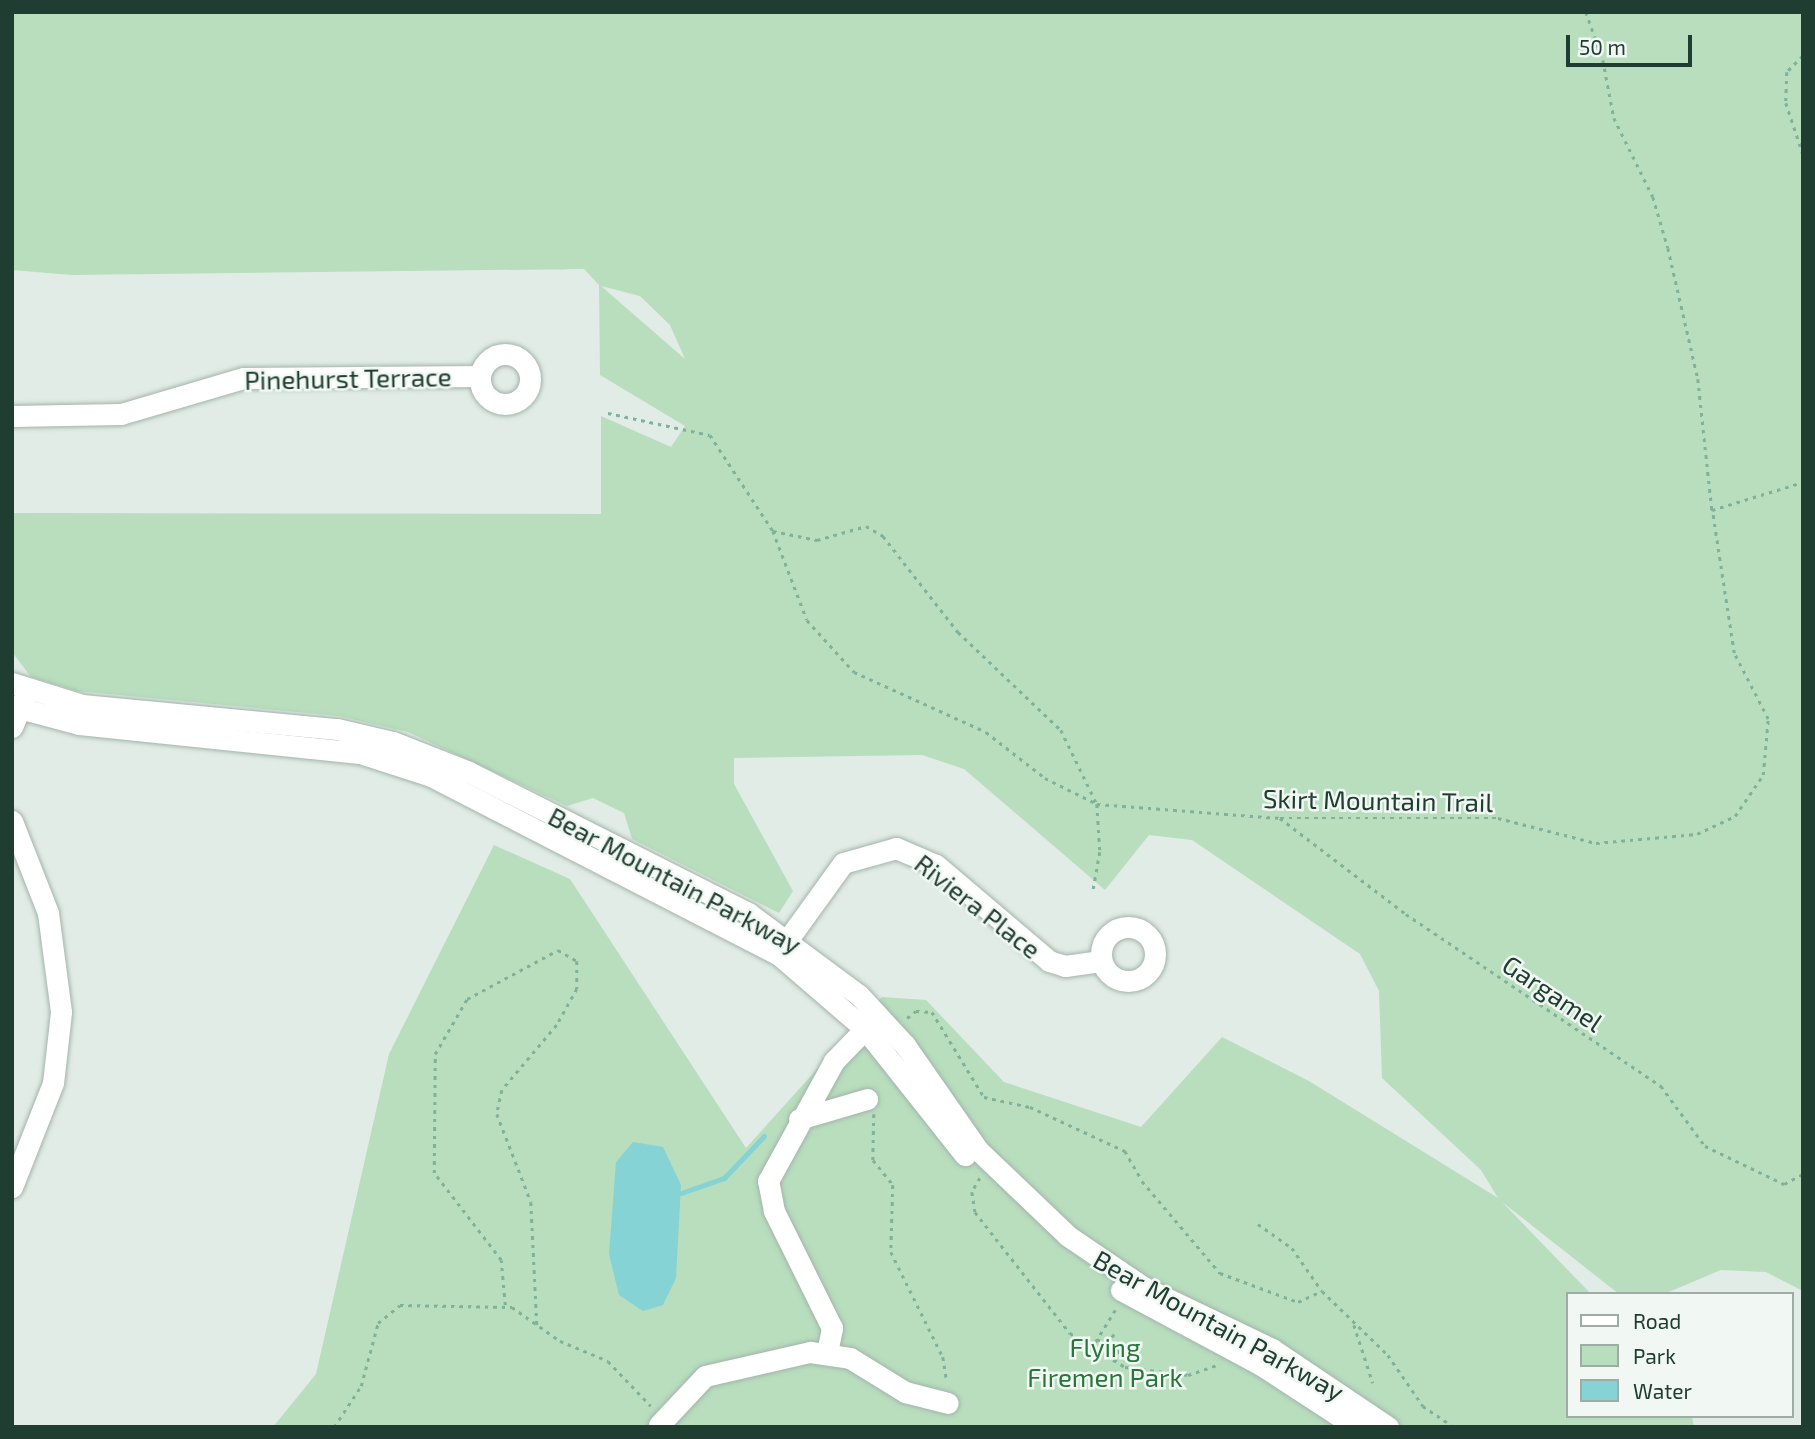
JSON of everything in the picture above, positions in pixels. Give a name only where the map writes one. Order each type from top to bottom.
[{"type":"street","name":"Pinehurst Terrace","points":[[12,416],[121,414],[243,378],[480,376]]},
{"type":"street","name":"Bear Mountain Parkway","points":[[17,703],[82,705],[337,729],[415,748],[783,946],[880,1016],[978,1150],[1044,1217],[1119,1273],[1246,1334],[1388,1427]]},
{"type":"street","points":[[12,821],[48,913],[61,1012],[53,1083],[12,1187]]},
{"type":"street","name":"Riviera Place","points":[[783,946],[843,863],[896,848],[936,865],[1049,961],[1101,961]]},
{"type":"street","name":"Bear Mountain Parkway","points":[[783,946],[865,1029],[982,1175],[1035,1227],[1110,1284],[1261,1365],[1356,1427]]},
{"type":"street","points":[[827,1352],[832,1328],[774,1212],[768,1181],[799,1119],[834,1060],[865,1029]]},
{"type":"street","points":[[799,1119],[867,1099]]},
{"type":"street","points":[[659,1425],[689,1389],[720,1370],[827,1352],[905,1392],[948,1403]]},
{"type":"path","name":"Skirt Mountain Trail","points":[[1097,804],[1280,818],[1498,818],[1596,843],[1697,834],[1735,816],[1763,775],[1768,719],[1734,653],[1712,510],[1698,379],[1668,248],[1653,197],[1614,118],[1604,60],[1586,12]]},
{"type":"path","points":[[1803,55],[1787,72],[1786,103],[1803,155]]},
{"type":"path","points":[[608,413],[710,435],[773,531],[807,620],[854,672],[986,732],[1045,778],[1097,804]]},
{"type":"path","points":[[1712,510],[1803,482]]},
{"type":"path","points":[[773,531],[817,540],[866,526],[883,536],[958,632],[1061,730],[1097,804],[1100,852],[1093,891]]},
{"type":"path","name":"Gargamel","points":[[1280,818],[1406,914],[1661,1086],[1705,1146],[1784,1184],[1803,1174]]},
{"type":"path","points":[[505,1305],[501,1260],[434,1173],[435,1054],[467,999],[558,950],[577,961],[577,989],[557,1025],[502,1090],[497,1114],[531,1202],[537,1326]]},
{"type":"path","points":[[904,1020],[916,1011],[932,1013],[984,1097],[1030,1107],[1125,1151],[1142,1181],[1220,1273],[1298,1302],[1322,1291]]},
{"type":"path","points":[[867,1099],[878,1124],[873,1160],[893,1185],[891,1252],[943,1357],[948,1403]]},
{"type":"path","points":[[982,1175],[972,1192],[975,1212],[1053,1317],[1091,1349],[1115,1363],[1188,1375],[1222,1362]]},
{"type":"path","points":[[1258,1224],[1283,1239],[1322,1291],[1388,1355],[1423,1406],[1454,1427]]},
{"type":"path","points":[[334,1427],[361,1386],[378,1323],[390,1309],[505,1305],[627,1376],[659,1425]]},
{"type":"path","points":[[1091,1349],[1117,1307]]},
{"type":"path","points":[[1353,1322],[1373,1383]]},
{"type":"path","points":[[1107,1344],[1116,1331]]},
{"type":"path","points":[[1097,1339],[1119,1350],[1115,1363]]},
{"type":"green space","name":"Flying Firemen Park","points":[[12,12],[1803,12],[1803,1291],[1766,1272],[1721,1270],[1669,1292],[1616,1292],[1502,1202],[1589,1292],[1566,1292],[1566,1418],[1692,1418],[1694,1427],[273,1427],[316,1374],[389,1054],[494,845],[570,879],[746,1148],[882,997],[926,1000],[1004,1082],[1141,1127],[1222,1037],[1309,1081],[1498,1198],[1481,1170],[1382,1078],[1379,991],[1360,954],[1192,840],[1149,835],[1105,890],[964,769],[922,755],[734,758],[734,784],[793,891],[779,913],[632,839],[624,813],[593,798],[567,806],[408,732],[339,716],[77,691],[31,677],[12,652],[12,513],[601,514],[601,416],[671,447],[685,426],[600,375],[599,285],[584,269],[72,275],[12,270]],"holes":[[[601,286],[640,296],[670,325],[685,359]]]},
{"type":"water","points":[[633,1142],[663,1147],[681,1185],[676,1278],[663,1305],[643,1311],[619,1295],[609,1254],[616,1162]]},
{"type":"waterway","points":[[681,1193],[724,1178],[764,1136]]}]
